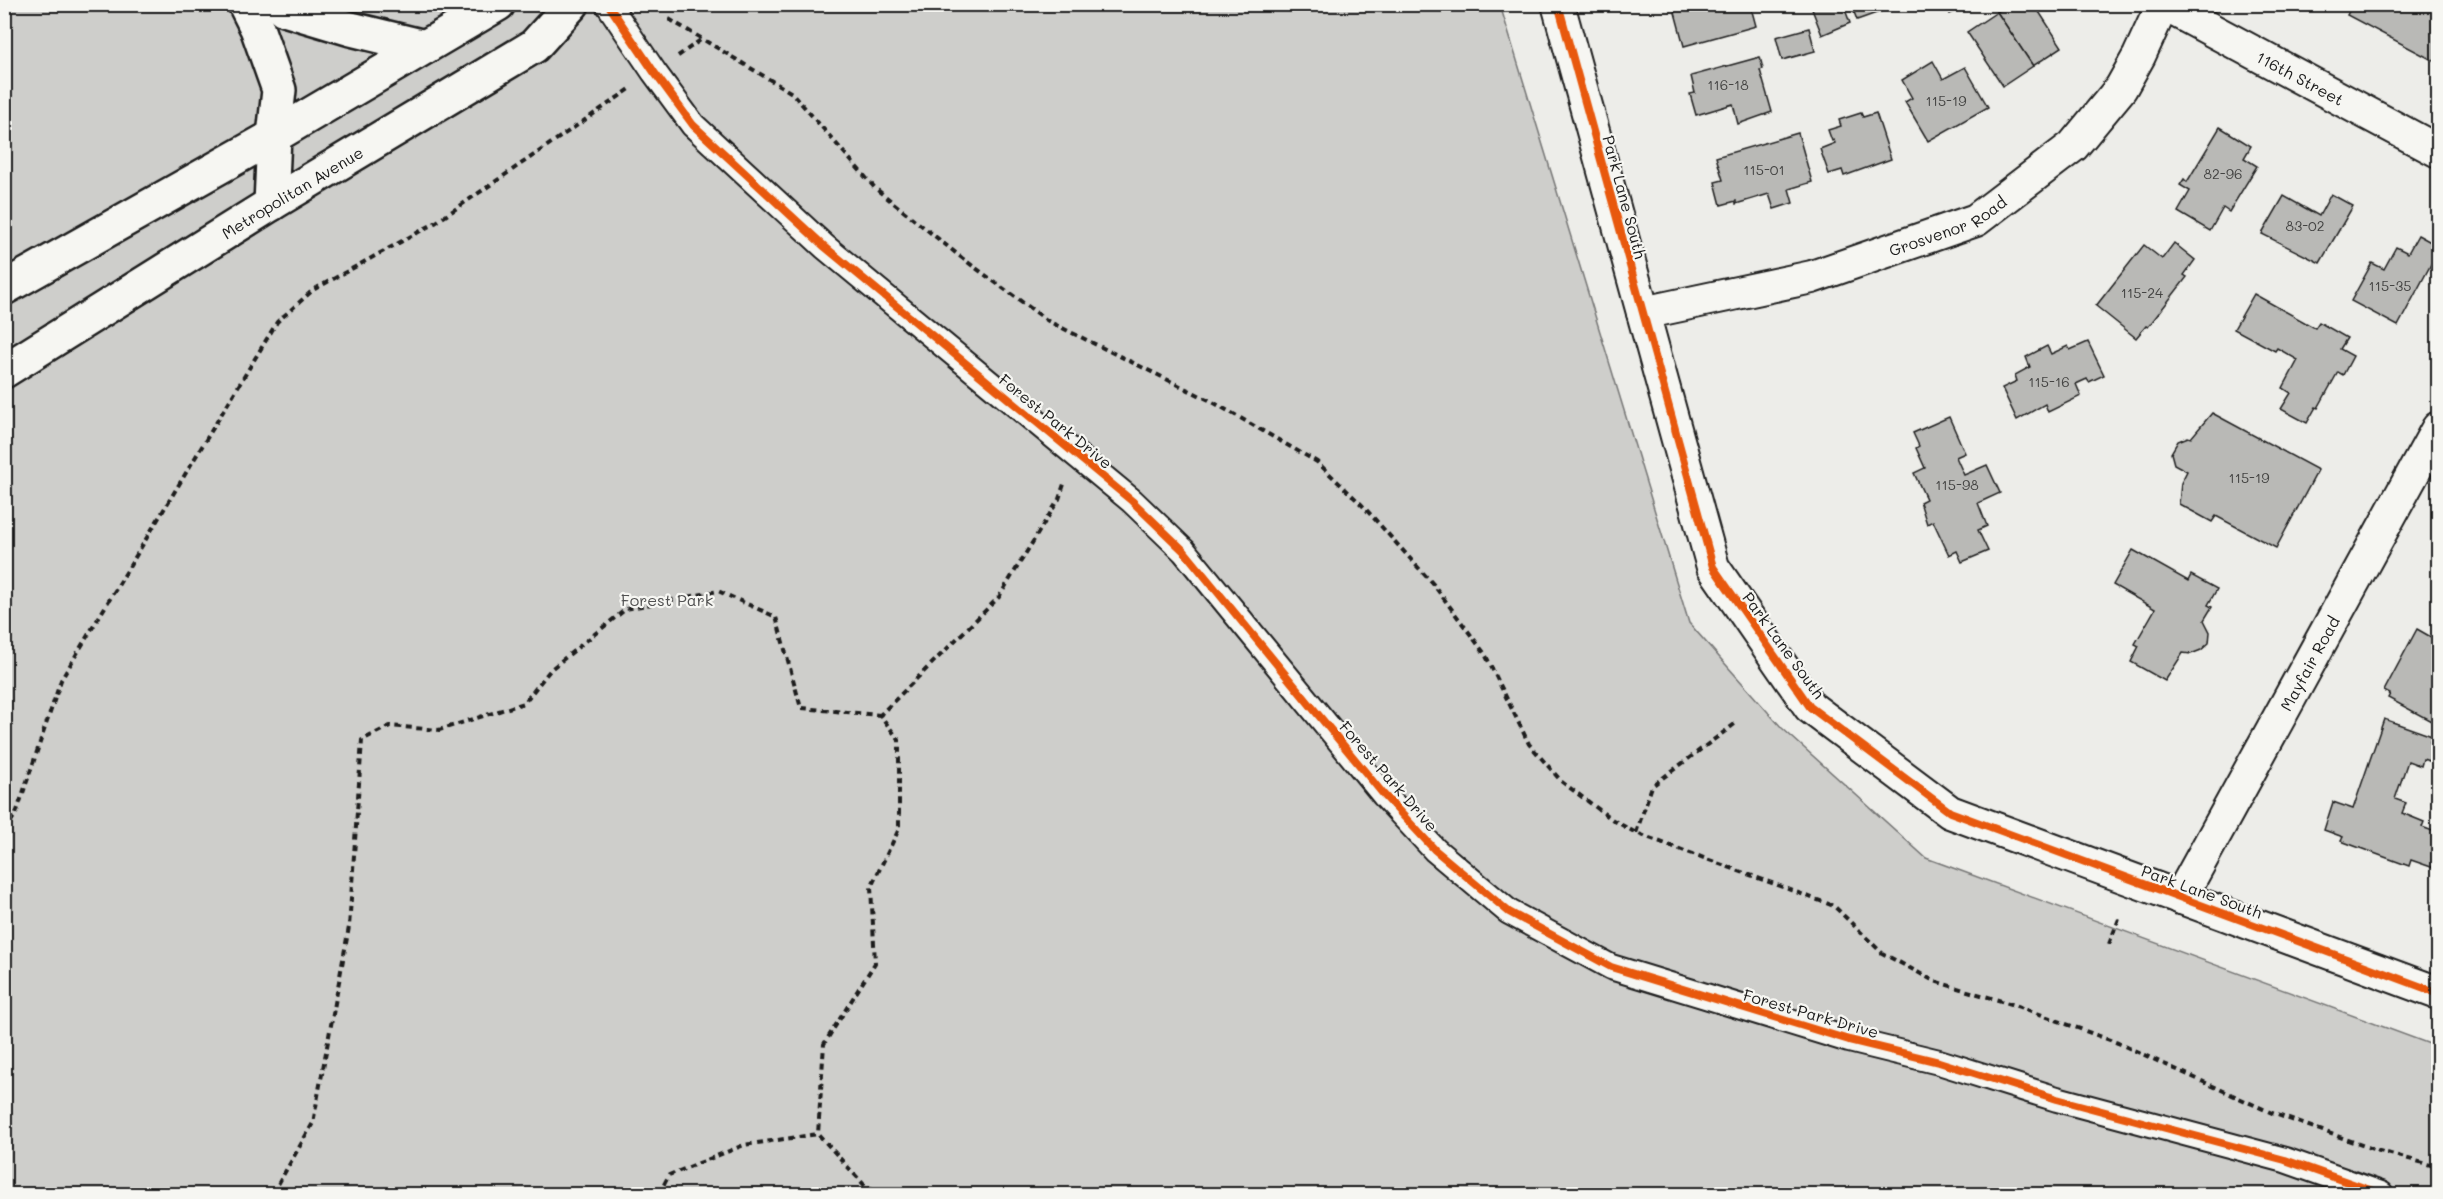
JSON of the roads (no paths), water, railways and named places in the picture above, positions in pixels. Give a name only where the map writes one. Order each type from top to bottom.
[{"type":"main road","points":[[244,4],[257,28],[279,90],[271,204]]},
{"type":"main road","points":[[279,4],[284,9],[351,29],[425,47]]},
{"type":"main road","points":[[4,288],[274,136],[498,4]]},
{"type":"main road","name":"Metropolitan Avenue","points":[[4,371],[271,204],[534,46],[572,4]]},
{"type":"street","name":"Forest Park Drive","points":[[608,4],[693,125],[825,247],[1132,501],[1184,551],[1384,795],[1435,850],[1509,912],[1611,967],[1849,1040],[1939,1062],[2068,1102],[2285,1160],[2381,1194]]},
{"type":"street","name":"Park Lane South","points":[[1558,4],[1713,567],[1810,707],[1950,812],[2439,993]]},
{"type":"street","name":"Grosvenor Road","points":[[1643,313],[1812,277],[1976,220],[2073,146],[2121,88],[2163,4]]},
{"type":"street","name":"116th Street","points":[[2163,4],[2439,151]]},
{"type":"street","name":"Mayfair Road","points":[[2180,898],[2439,428]]},
{"type":"park label","name":"Forest Park","points":[[667,599]]}]
